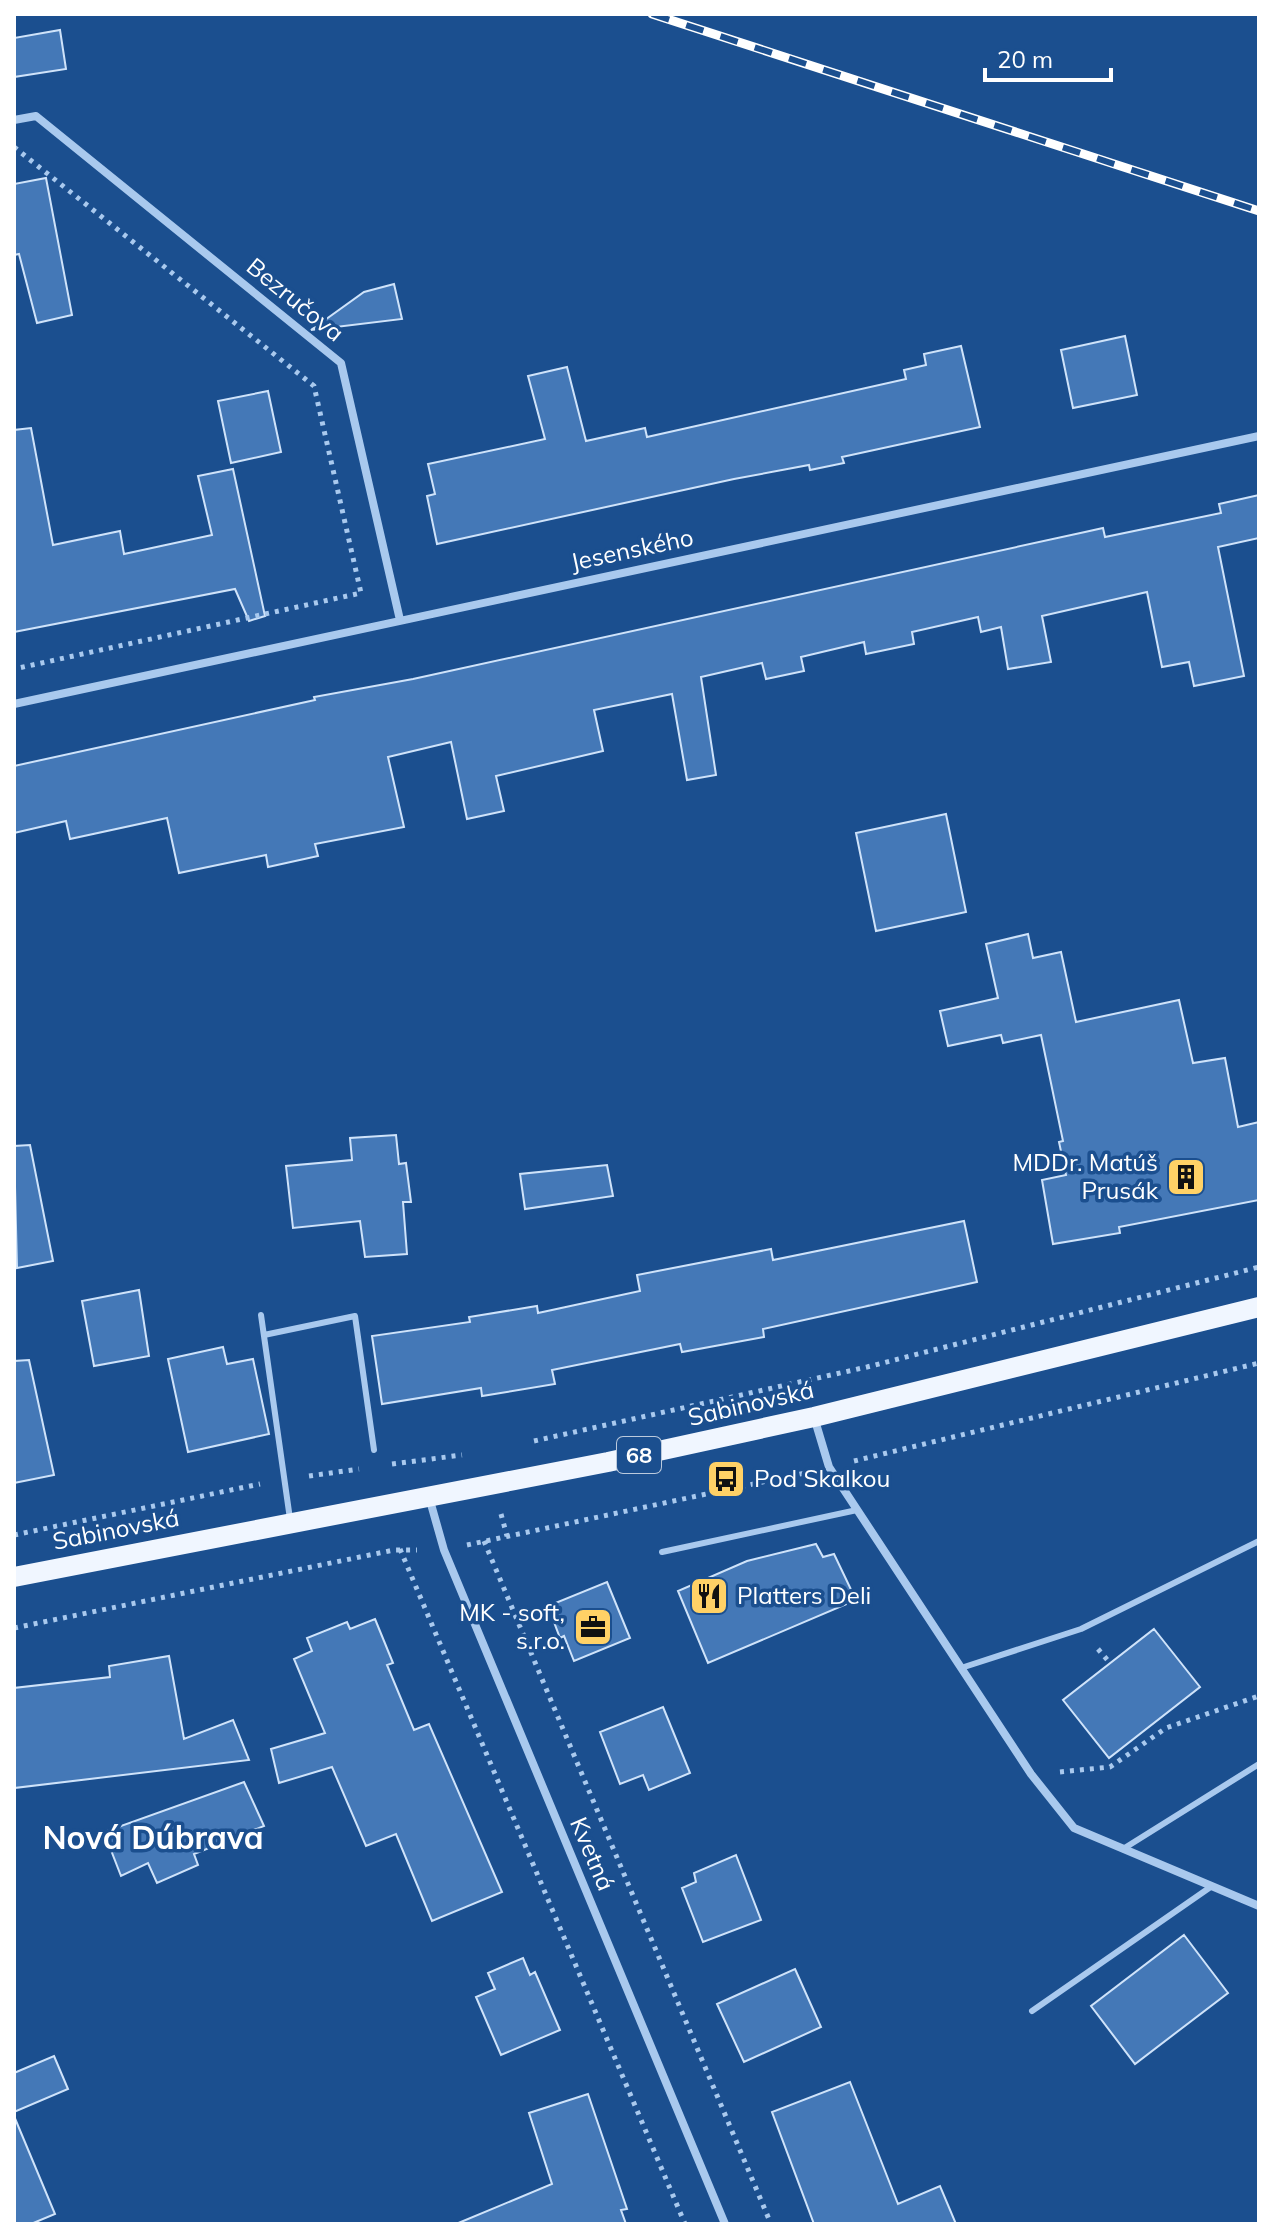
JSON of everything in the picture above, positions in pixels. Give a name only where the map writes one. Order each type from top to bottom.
[{"type":"main road","name":"Sabinovská","points":[[14,1577],[429,1497],[814,1417],[1259,1307]]},
{"type":"street","name":"Bezručova","points":[[14,120],[36,116],[341,363],[400,620]]},
{"type":"street","name":"Jesenského","points":[[14,704],[1259,436]]},
{"type":"street","points":[[814,1417],[829,1467],[1031,1774],[1074,1828],[1259,1906]]},
{"type":"street","name":"Kvetná","points":[[429,1497],[444,1550],[725,2224]]},
{"type":"lane","points":[[261,1315],[290,1522]]},
{"type":"lane","points":[[264,1335],[355,1316],[374,1450]]},
{"type":"lane","points":[[662,1552],[857,1510]]},
{"type":"lane","points":[[961,1668],[1081,1629],[1259,1541]]},
{"type":"lane","points":[[1123,1849],[1259,1764]]},
{"type":"lane","points":[[1032,2011],[1212,1886]]},
{"type":"path","points":[[14,147],[314,386],[361,593],[14,669]]},
{"type":"path","points":[[530,1441],[867,1367],[1259,1267]]},
{"type":"path","points":[[14,1628],[400,1549],[444,1550],[829,1467],[1259,1363]]},
{"type":"path","points":[[376,1467],[469,1454]]},
{"type":"path","points":[[14,1535],[284,1479],[361,1469]]},
{"type":"path","points":[[484,1541],[771,2224]]},
{"type":"path","points":[[400,1549],[685,2224]]},
{"type":"path","points":[[1031,1774],[1110,1767],[1166,1728],[1259,1696]]},
{"type":"building","points":[[60,30],[66,69],[14,77],[14,38]]},
{"type":"building","points":[[46,178],[72,315],[37,323],[19,254],[14,255],[14,184]]},
{"type":"building","points":[[394,284],[402,319],[311,330],[364,292]]},
{"type":"building","points":[[1125,336],[1137,395],[1073,408],[1061,350]]},
{"type":"building","points":[[961,346],[980,427],[842,457],[844,463],[810,470],[809,465],[734,479],[437,544],[427,496],[435,494],[428,464],[545,439],[528,376],[567,367],[586,441],[645,428],[647,437],[906,379],[904,370],[926,365],[924,354]]},
{"type":"building","points":[[268,391],[281,452],[231,463],[218,401]]},
{"type":"building","points":[[31,428],[53,545],[120,531],[124,554],[212,535],[198,476],[233,469],[265,616],[249,621],[235,589],[14,632],[14,430]]},
{"type":"building","points":[[1259,495],[1259,538],[1218,547],[1244,676],[1194,686],[1189,662],[1162,667],[1147,592],[1042,616],[1051,662],[1008,669],[1001,627],[981,632],[978,617],[912,632],[914,644],[866,654],[864,642],[801,657],[804,671],[766,679],[762,663],[701,677],[716,775],[687,780],[672,694],[594,710],[603,751],[496,776],[504,811],[467,819],[451,742],[388,757],[404,827],[315,844],[318,856],[268,867],[266,855],[179,873],[167,818],[70,839],[66,821],[14,833],[14,766],[315,700],[314,697],[413,679],[1103,528],[1105,537],[1221,513],[1219,504]]},
{"type":"building","points":[[946,814],[966,912],[876,931],[856,833]]},
{"type":"building","points":[[1028,934],[1033,958],[1061,952],[1076,1022],[1179,1000],[1193,1063],[1225,1058],[1238,1127],[1259,1122],[1259,1200],[1119,1227],[1120,1233],[1053,1244],[1042,1180],[1066,1175],[1059,1142],[1063,1141],[1041,1035],[1003,1043],[1001,1035],[948,1046],[940,1011],[998,998],[986,944]]},
{"type":"building","points":[[396,1135],[399,1164],[406,1163],[411,1202],[403,1202],[407,1254],[365,1257],[360,1221],[293,1228],[286,1166],[352,1160],[350,1138]]},
{"type":"building","points":[[30,1145],[53,1261],[17,1268],[14,1146]]},
{"type":"building","points":[[607,1165],[613,1196],[525,1209],[520,1174]]},
{"type":"building","points":[[964,1221],[977,1282],[763,1329],[764,1337],[682,1352],[680,1344],[552,1370],[555,1384],[482,1396],[481,1388],[382,1404],[372,1336],[470,1322],[469,1317],[537,1306],[538,1313],[640,1291],[637,1275],[771,1249],[773,1260]]},
{"type":"building","points":[[139,1290],[149,1356],[94,1366],[82,1301]]},
{"type":"building","points":[[223,1347],[227,1364],[253,1359],[269,1434],[188,1452],[168,1359]]},
{"type":"building","points":[[29,1360],[54,1475],[14,1483],[14,1361]]},
{"type":"building","points":[[816,1544],[823,1557],[834,1554],[856,1600],[708,1663],[678,1591],[747,1561]]},
{"type":"building","name":"MK - soft, s.r.o.","points":[[607,1582],[630,1638],[574,1661],[564,1636],[560,1638],[548,1606]]},
{"type":"building","points":[[375,1619],[393,1663],[387,1665],[414,1730],[429,1724],[502,1892],[432,1921],[396,1834],[366,1846],[332,1767],[279,1783],[271,1749],[325,1733],[294,1659],[312,1651],[307,1638],[347,1622],[350,1629]]},
{"type":"building","points":[[1154,1629],[1200,1687],[1109,1758],[1063,1700]]},
{"type":"building","points":[[169,1656],[184,1739],[233,1720],[249,1760],[14,1788],[14,1688],[110,1677],[109,1666]]},
{"type":"building","points":[[663,1707],[690,1773],[649,1790],[643,1775],[620,1784],[600,1732]]},
{"type":"building","points":[[244,1782],[264,1826],[194,1854],[198,1865],[157,1883],[148,1863],[121,1876],[104,1832]]},
{"type":"building","points":[[736,1855],[761,1920],[703,1942],[682,1888],[696,1882],[694,1873]]},
{"type":"building","points":[[1184,1935],[1228,1993],[1135,2064],[1091,2006]]},
{"type":"building","points":[[523,1958],[530,1975],[535,1972],[560,2030],[501,2055],[476,1997],[495,1989],[488,1973]]},
{"type":"building","points":[[795,1969],[821,2027],[744,2062],[717,2004]]},
{"type":"building","points":[[54,2056],[68,2089],[14,2112],[14,2073]]},
{"type":"building","points":[[850,2082],[898,2204],[940,2186],[956,2224],[814,2224],[772,2112]]},
{"type":"building","points":[[588,2094],[627,2209],[621,2210],[626,2224],[456,2224],[552,2184],[529,2113]]},
{"type":"building","points":[[14,2116],[55,2214],[31,2224],[14,2224]]},
{"type":"railway","points":[[652,14],[1259,211]]},
{"type":"place","name":"MDDr. Matúš Prusák","points":[[1186,1177]]},
{"type":"place","name":"Pod Skalkou","points":[[726,1479]]},
{"type":"place","name":"Platters Deli","points":[[709,1596]]},
{"type":"place","name":"MK - soft, s.r.o.","points":[[593,1627]]},
{"type":"district","name":"Nová Dúbrava","points":[[153,1838]]}]
